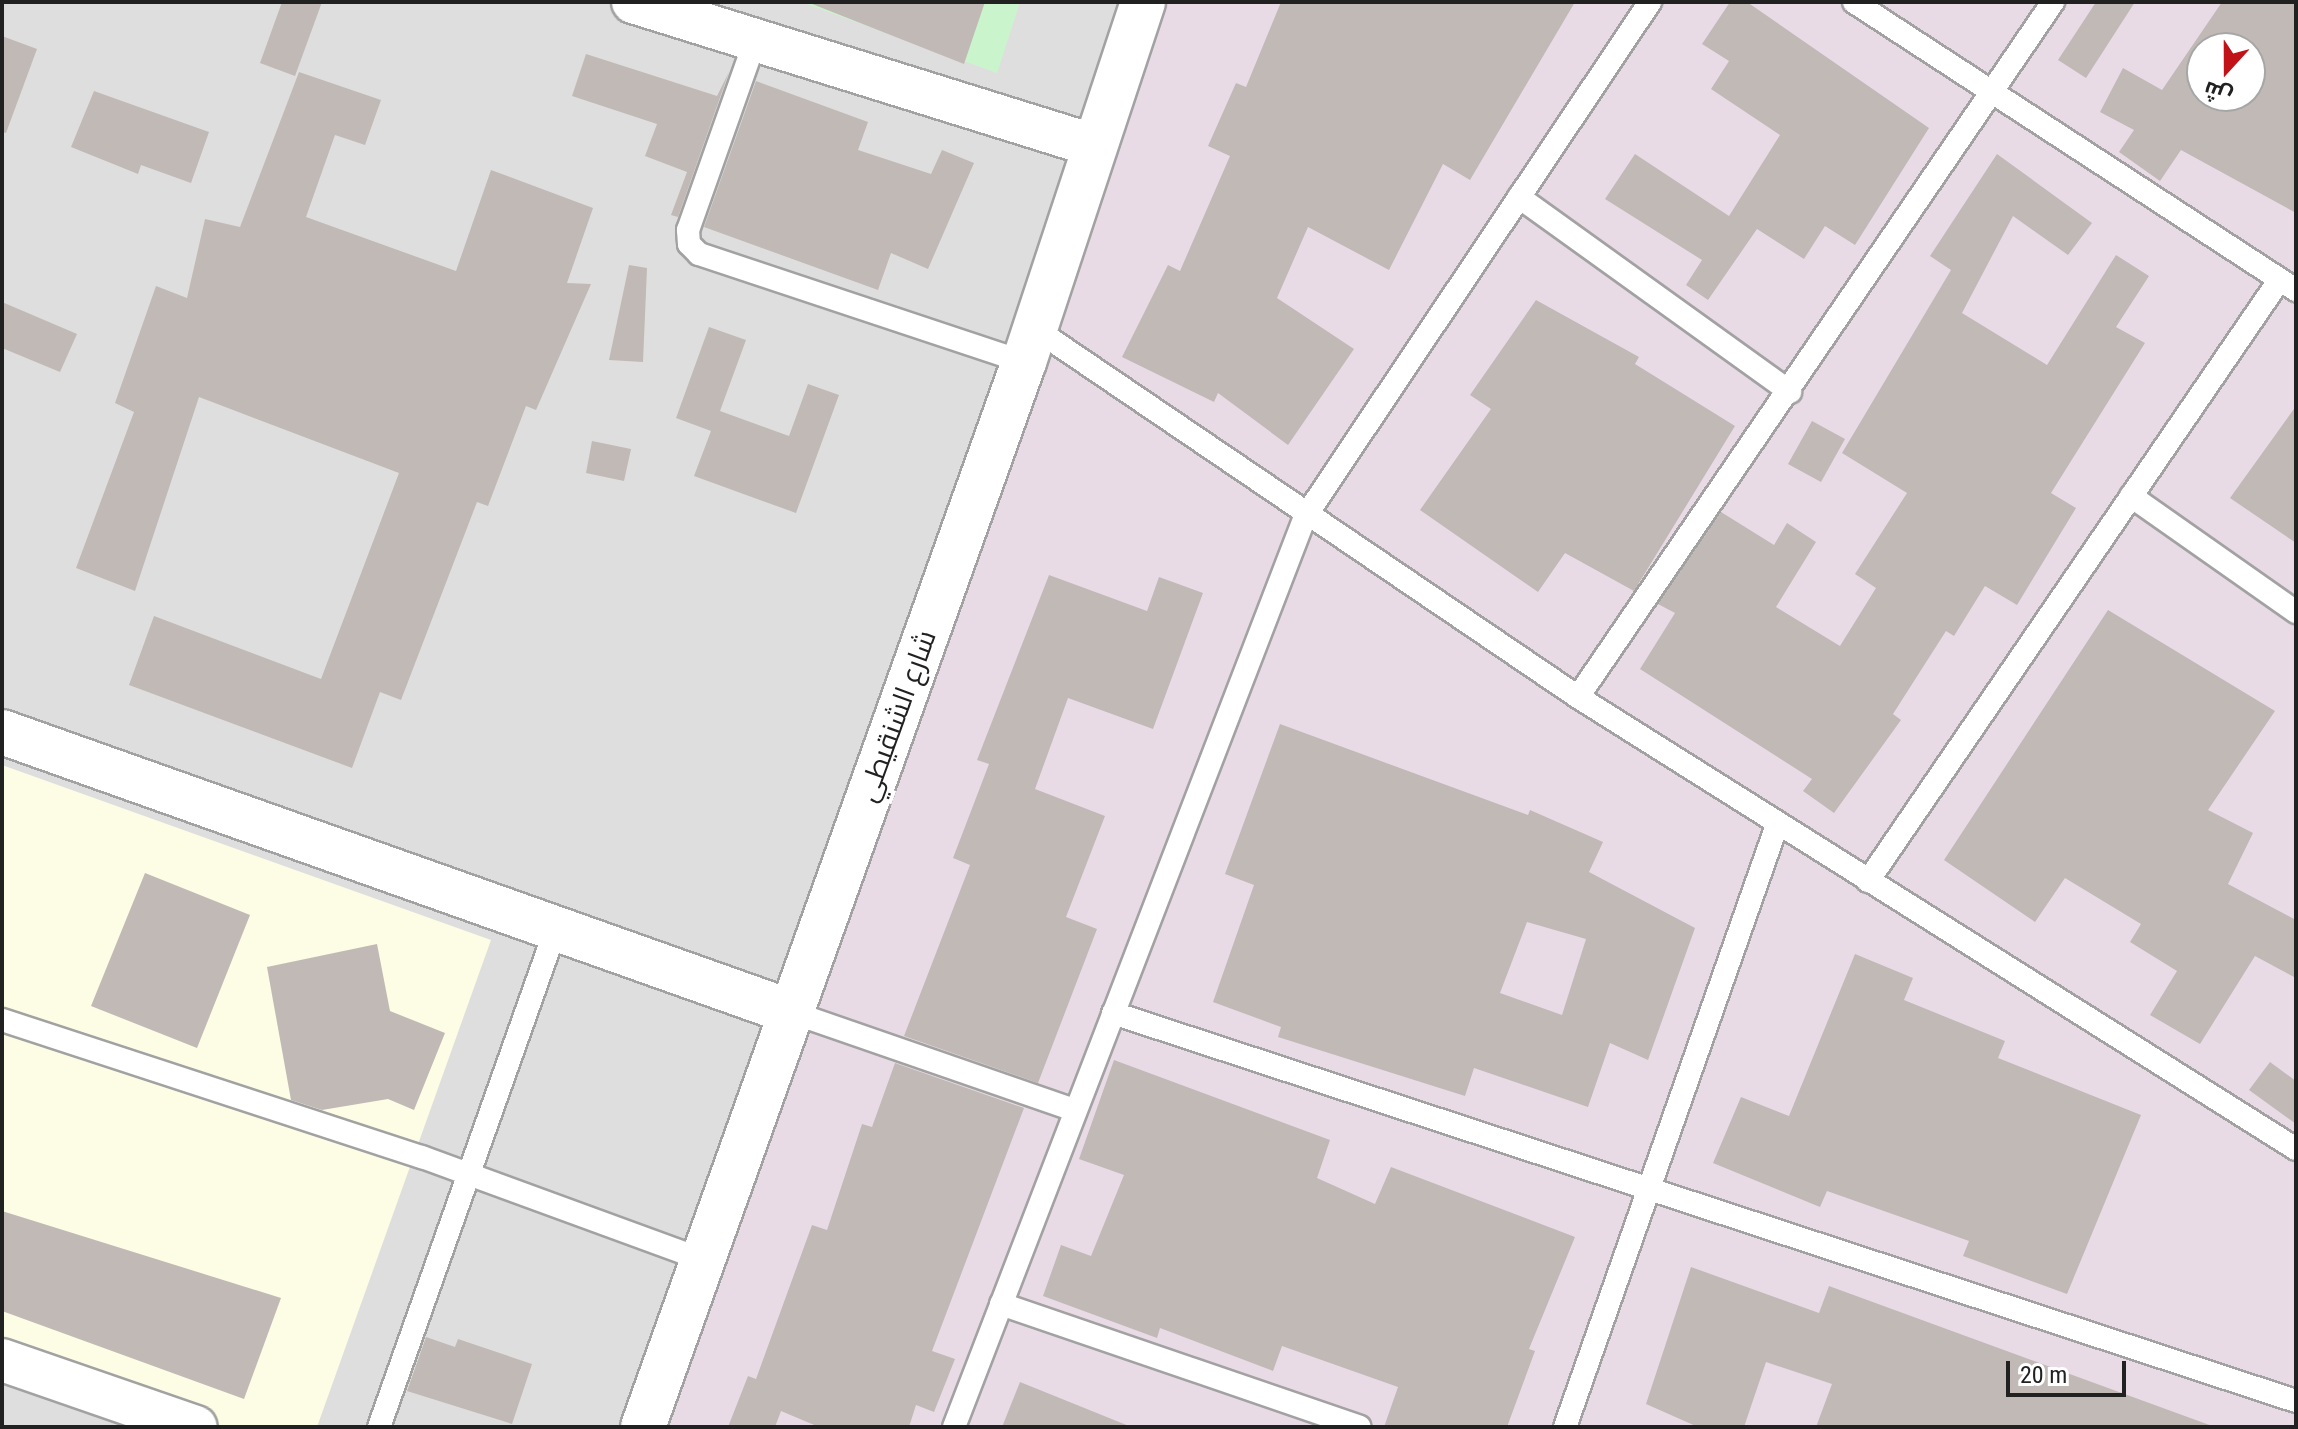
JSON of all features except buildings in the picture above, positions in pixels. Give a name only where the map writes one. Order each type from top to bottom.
[{"type":"street","points":[[633,2],[1091,145]]},
{"type":"street","name":"شارع الشنقيطي","points":[[643,1427],[1029,345],[1091,145],[1143,2]]},
{"type":"street","points":[[2,732],[555,931],[791,1012]]},
{"type":"street","points":[[2,1360],[196,1427]]},
{"type":"lane","points":[[954,1427],[1305,517],[1650,2]]},
{"type":"lane","points":[[1854,2],[2288,284],[2131,496],[1868,881]]},
{"type":"lane","points":[[1578,697],[1790,392],[2053,2]]},
{"type":"lane","points":[[755,41],[688,230],[689,244],[699,254],[1029,345],[1305,517],[1777,825],[2296,1149]]},
{"type":"lane","points":[[1519,197],[1790,392]]},
{"type":"lane","points":[[2131,496],[2296,612]]},
{"type":"lane","points":[[1565,1427],[1777,825]]},
{"type":"lane","points":[[379,1427],[466,1173],[555,931]]},
{"type":"lane","points":[[791,1012],[1074,1110]]},
{"type":"lane","points":[[1113,1013],[2296,1401]]},
{"type":"lane","points":[[2,1020],[466,1173],[703,1260]]},
{"type":"lane","points":[[1001,1304],[1360,1427]]},
{"type":"shaded area","points":[[2,2],[2296,2],[2296,1427],[2,1427]]},
{"type":"shaded area","points":[[1124,2],[2296,2],[2296,1427],[642,1427]]},
{"type":"shaded area","points":[[2,765],[491,940],[317,1427],[178,1427],[2,1364]]},
{"type":"green space","points":[[801,2],[1020,2],[997,73]]}]
